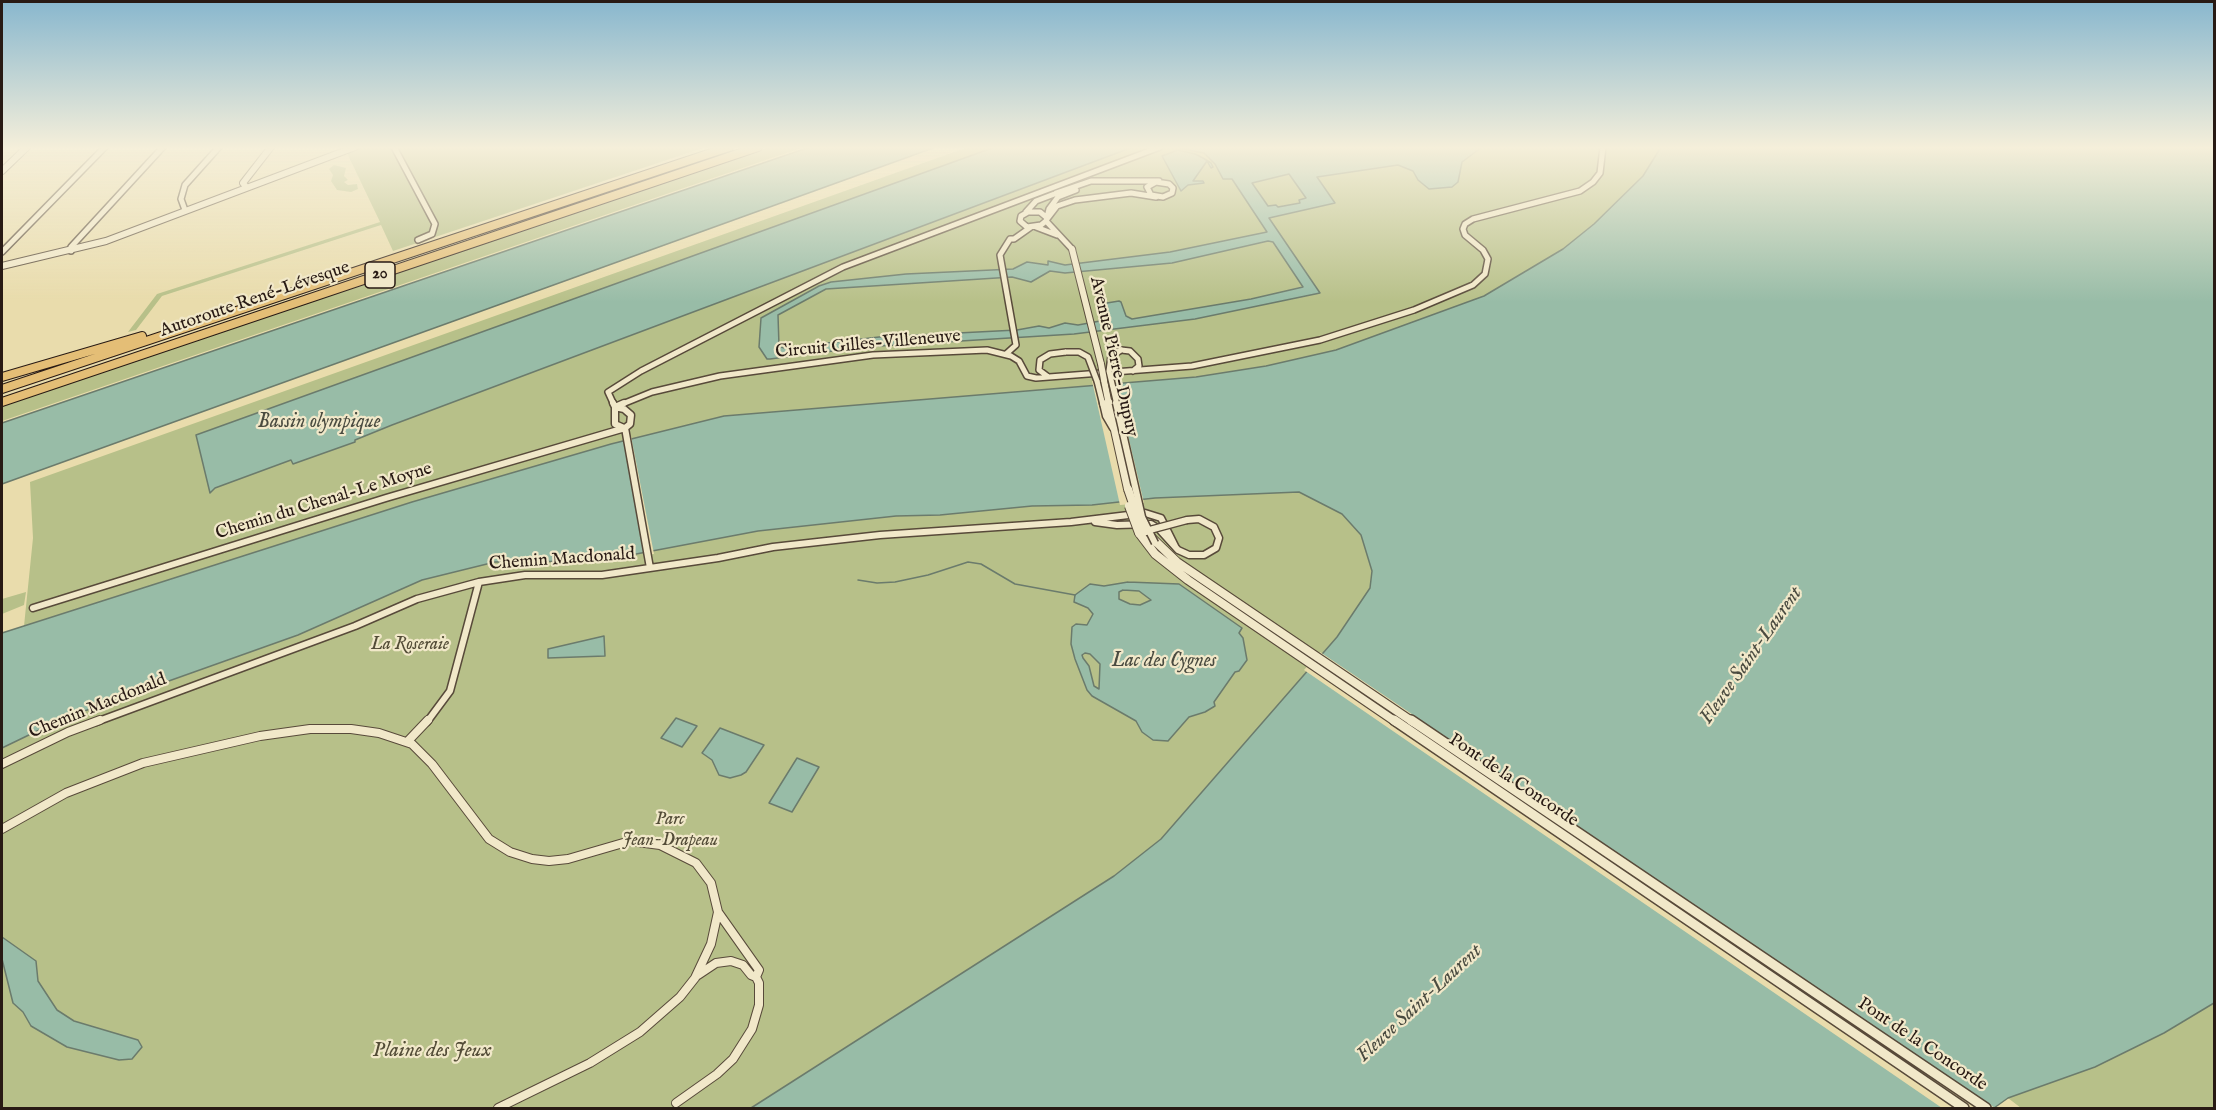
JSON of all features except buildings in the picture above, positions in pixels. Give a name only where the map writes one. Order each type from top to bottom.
[{"type":"highway","name":"Autoroute René-Lévesque","points":[[2,389],[574,199]]},
{"type":"highway","name":"Autoroute René-Lévesque","points":[[2,402],[604,199]]},
{"type":"highway","points":[[2,377],[235,312]]},
{"type":"highway","points":[[2,370],[73,356]]},
{"type":"street","points":[[2,252],[54,199]]},
{"type":"street","points":[[71,251],[71,247],[115,199]]},
{"type":"street","points":[[181,199],[185,210]]},
{"type":"street","points":[[2,266],[71,251],[115,238],[215,199]]},
{"type":"street","points":[[418,240],[430,235],[435,225],[421,199]]},
{"type":"street","points":[[625,430],[615,424],[615,407],[608,392],[631,378],[843,267],[1024,199]]},
{"type":"street","points":[[1020,233],[1022,224],[1020,218],[1036,201],[1042,199]]},
{"type":"street","points":[[1046,219],[1049,208],[1057,199]]},
{"type":"street","points":[[1086,199],[1069,201],[1058,206],[1046,219],[1020,233],[1014,239],[1010,239],[1001,252],[1016,345],[1006,354],[1018,361],[1029,377],[1051,378],[1192,366],[1299,345],[1414,310],[1465,290],[1481,279],[1489,263],[1483,250],[1465,235],[1463,229],[1465,224],[1473,219],[1556,199]]},
{"type":"street","points":[[1024,214],[1036,211],[1046,219]]},
{"type":"street","name":"Avenue Pierre-Dupuy","points":[[1046,219],[1071,249],[1081,282],[1128,489]]},
{"type":"street","name":"Avenue Pierre-Dupuy","points":[[1022,224],[1060,236]]},
{"type":"street","name":"Circuit Gilles-Villeneuve","points":[[615,407],[632,399],[674,387],[769,367],[922,351],[971,349],[1006,354]]},
{"type":"street","name":"Pont de la Concorde","points":[[1130,372],[1139,366],[1138,359],[1130,351],[1121,350],[1111,356],[1109,370],[1144,531],[1155,554],[1188,580],[1964,1108]]},
{"type":"street","points":[[1051,378],[1040,372],[1039,362],[1047,355],[1079,352],[1090,359],[1106,416],[1115,433]]},
{"type":"street","points":[[615,407],[629,412],[631,420],[625,430],[650,564]]},
{"type":"street","name":"Chemin du Chenal-Le Moyne","points":[[33,608],[375,502],[625,430]]},
{"type":"street","name":"Pont de la Concorde","points":[[1128,489],[1130,512],[1155,543],[1177,562],[1986,1108]]},
{"type":"street","name":"Chemin Macdonald","points":[[2,764],[68,732],[355,626],[417,598],[479,582],[525,575],[593,576],[650,564],[880,535],[1154,514],[1163,521],[1176,548]]},
{"type":"street","points":[[1144,531],[1200,519],[1210,524],[1218,534],[1218,545],[1208,554],[1189,555],[1176,548]]},
{"type":"street","name":"Chemin Macdonald","points":[[1085,521],[1117,525],[1146,522],[1159,529],[1176,548]]},
{"type":"street","points":[[408,741],[436,712],[450,691],[479,582]]},
{"type":"street","points":[[2,829],[66,794],[122,770],[166,757],[260,736],[310,729],[351,729],[379,733],[408,741],[432,764],[489,839],[510,852],[532,859],[549,861],[578,857],[630,841],[660,845],[696,863],[711,883],[718,912],[759,970],[756,977],[760,993],[759,1005],[746,1042],[724,1068],[676,1103]]},
{"type":"street","points":[[695,978],[711,945],[718,912]]},
{"type":"street","points":[[498,1108],[577,1070],[640,1032],[671,1008],[695,978],[709,966],[725,961],[743,965],[751,975],[756,977]]},
{"type":"green space","points":[[369,199],[550,199],[393,251],[381,225],[162,296],[136,330],[128,332],[157,294],[380,222]]},
{"type":"green space","points":[[616,199],[652,199],[2,421],[2,406]]},
{"type":"green space","points":[[823,199],[1620,199],[1594,224],[1563,249],[1484,296],[1336,350],[1266,366],[1196,377],[724,416],[611,444],[412,502],[24,626],[33,538],[30,482]]},
{"type":"green space","name":"Parc Jean-Drapeau","points":[[1299,492],[1342,514],[1361,535],[1372,571],[1370,588],[1337,637],[1161,839],[1114,876],[751,1108],[2,1108],[2,748],[62,719],[298,635],[422,580],[495,562],[580,562],[758,531],[896,516],[940,515],[1032,506],[1092,505],[1155,498]]},
{"type":"green space","points":[[26,592],[24,605],[2,614],[2,599]]},
{"type":"green space","points":[[2214,1003],[2214,1108],[2021,1108],[2008,1098],[2095,1067],[2164,1033]]},
{"type":"water","points":[[658,199],[792,199],[2,484],[2,423]]},
{"type":"water","name":"Bassin olympique","points":[[851,199],[995,199],[392,425],[355,440],[355,442],[293,464],[291,460],[215,488],[210,493],[196,435]]},
{"type":"water","points":[[1245,199],[1263,199],[1268,206],[1278,207],[1300,203],[1299,200],[1303,199],[1332,199],[1335,203],[1269,218],[1320,293],[1195,319],[1074,334],[864,347],[770,359],[767,359],[759,347],[761,318],[819,286],[831,282],[906,274],[1013,269],[1027,262],[1048,265],[1048,261],[1065,265],[1170,252],[1267,232]],"holes":[[[1268,241],[1273,242],[1303,287],[1251,299],[1132,319],[1126,316],[1119,301],[1099,306],[1102,319],[1100,321],[1078,325],[1065,323],[1049,328],[1039,326],[1017,330],[879,337],[784,348],[779,346],[778,315],[826,289],[1012,277],[1031,282],[1050,271],[1065,273],[1172,263]]]},
{"type":"water","name":"Fleuve Saint-Laurent","points":[[1620,199],[2214,199],[2214,1003],[2164,1033],[2095,1067],[2008,1098],[1994,1108],[751,1108],[1114,876],[1161,839],[1337,637],[1370,588],[1372,571],[1361,535],[1342,514],[1299,492],[1155,498],[1092,505],[1032,506],[940,515],[896,516],[758,531],[599,561],[495,562],[422,580],[298,635],[62,719],[2,748],[2,633],[412,502],[611,444],[724,416],[1196,377],[1266,366],[1336,350],[1484,296],[1563,249],[1594,224]]},
{"type":"water","name":"Lac des Cygnes","points":[[1128,582],[1179,584],[1242,628],[1239,633],[1243,638],[1247,660],[1239,671],[1235,672],[1214,702],[1215,706],[1189,717],[1168,741],[1153,740],[1142,732],[1136,721],[1092,696],[1087,690],[1071,644],[1072,627],[1076,624],[1087,625],[1093,614],[1088,608],[1074,602],[1075,595],[1090,584],[1104,586]],"holes":[[[1139,591],[1151,600],[1140,605],[1130,604],[1119,599],[1119,592]],[[1090,654],[1100,664],[1099,689],[1094,686],[1089,666],[1083,658],[1082,655]]]},
{"type":"water","points":[[604,636],[605,656],[548,658],[548,649]]},
{"type":"water","points":[[676,718],[697,726],[682,747],[661,738]]},
{"type":"water","points":[[720,728],[764,745],[746,772],[741,775],[730,778],[719,775],[712,760],[702,753]]},
{"type":"water","points":[[797,758],[819,767],[792,812],[769,803]]},
{"type":"water","points":[[2,937],[36,961],[38,981],[57,1010],[74,1021],[138,1040],[142,1047],[132,1059],[119,1060],[67,1047],[31,1026],[23,1012],[13,1003],[2,959]]},
{"type":"pier","points":[[1115,380],[1144,503],[1120,505],[1092,381]]},
{"type":"pier","points":[[631,436],[654,554],[644,555],[623,438]]},
{"type":"pier","points":[[1320,652],[1995,1108],[1942,1108],[1304,670]]},
{"type":"waterway","points":[[858,580],[877,583],[895,582],[928,575],[968,562],[981,564],[1015,584],[1075,595]]},
{"type":"park label","name":"La Roseraie","points":[[410,645]]},
{"type":"park label","name":"Plaine des Jeux","points":[[432,1052]]}]
